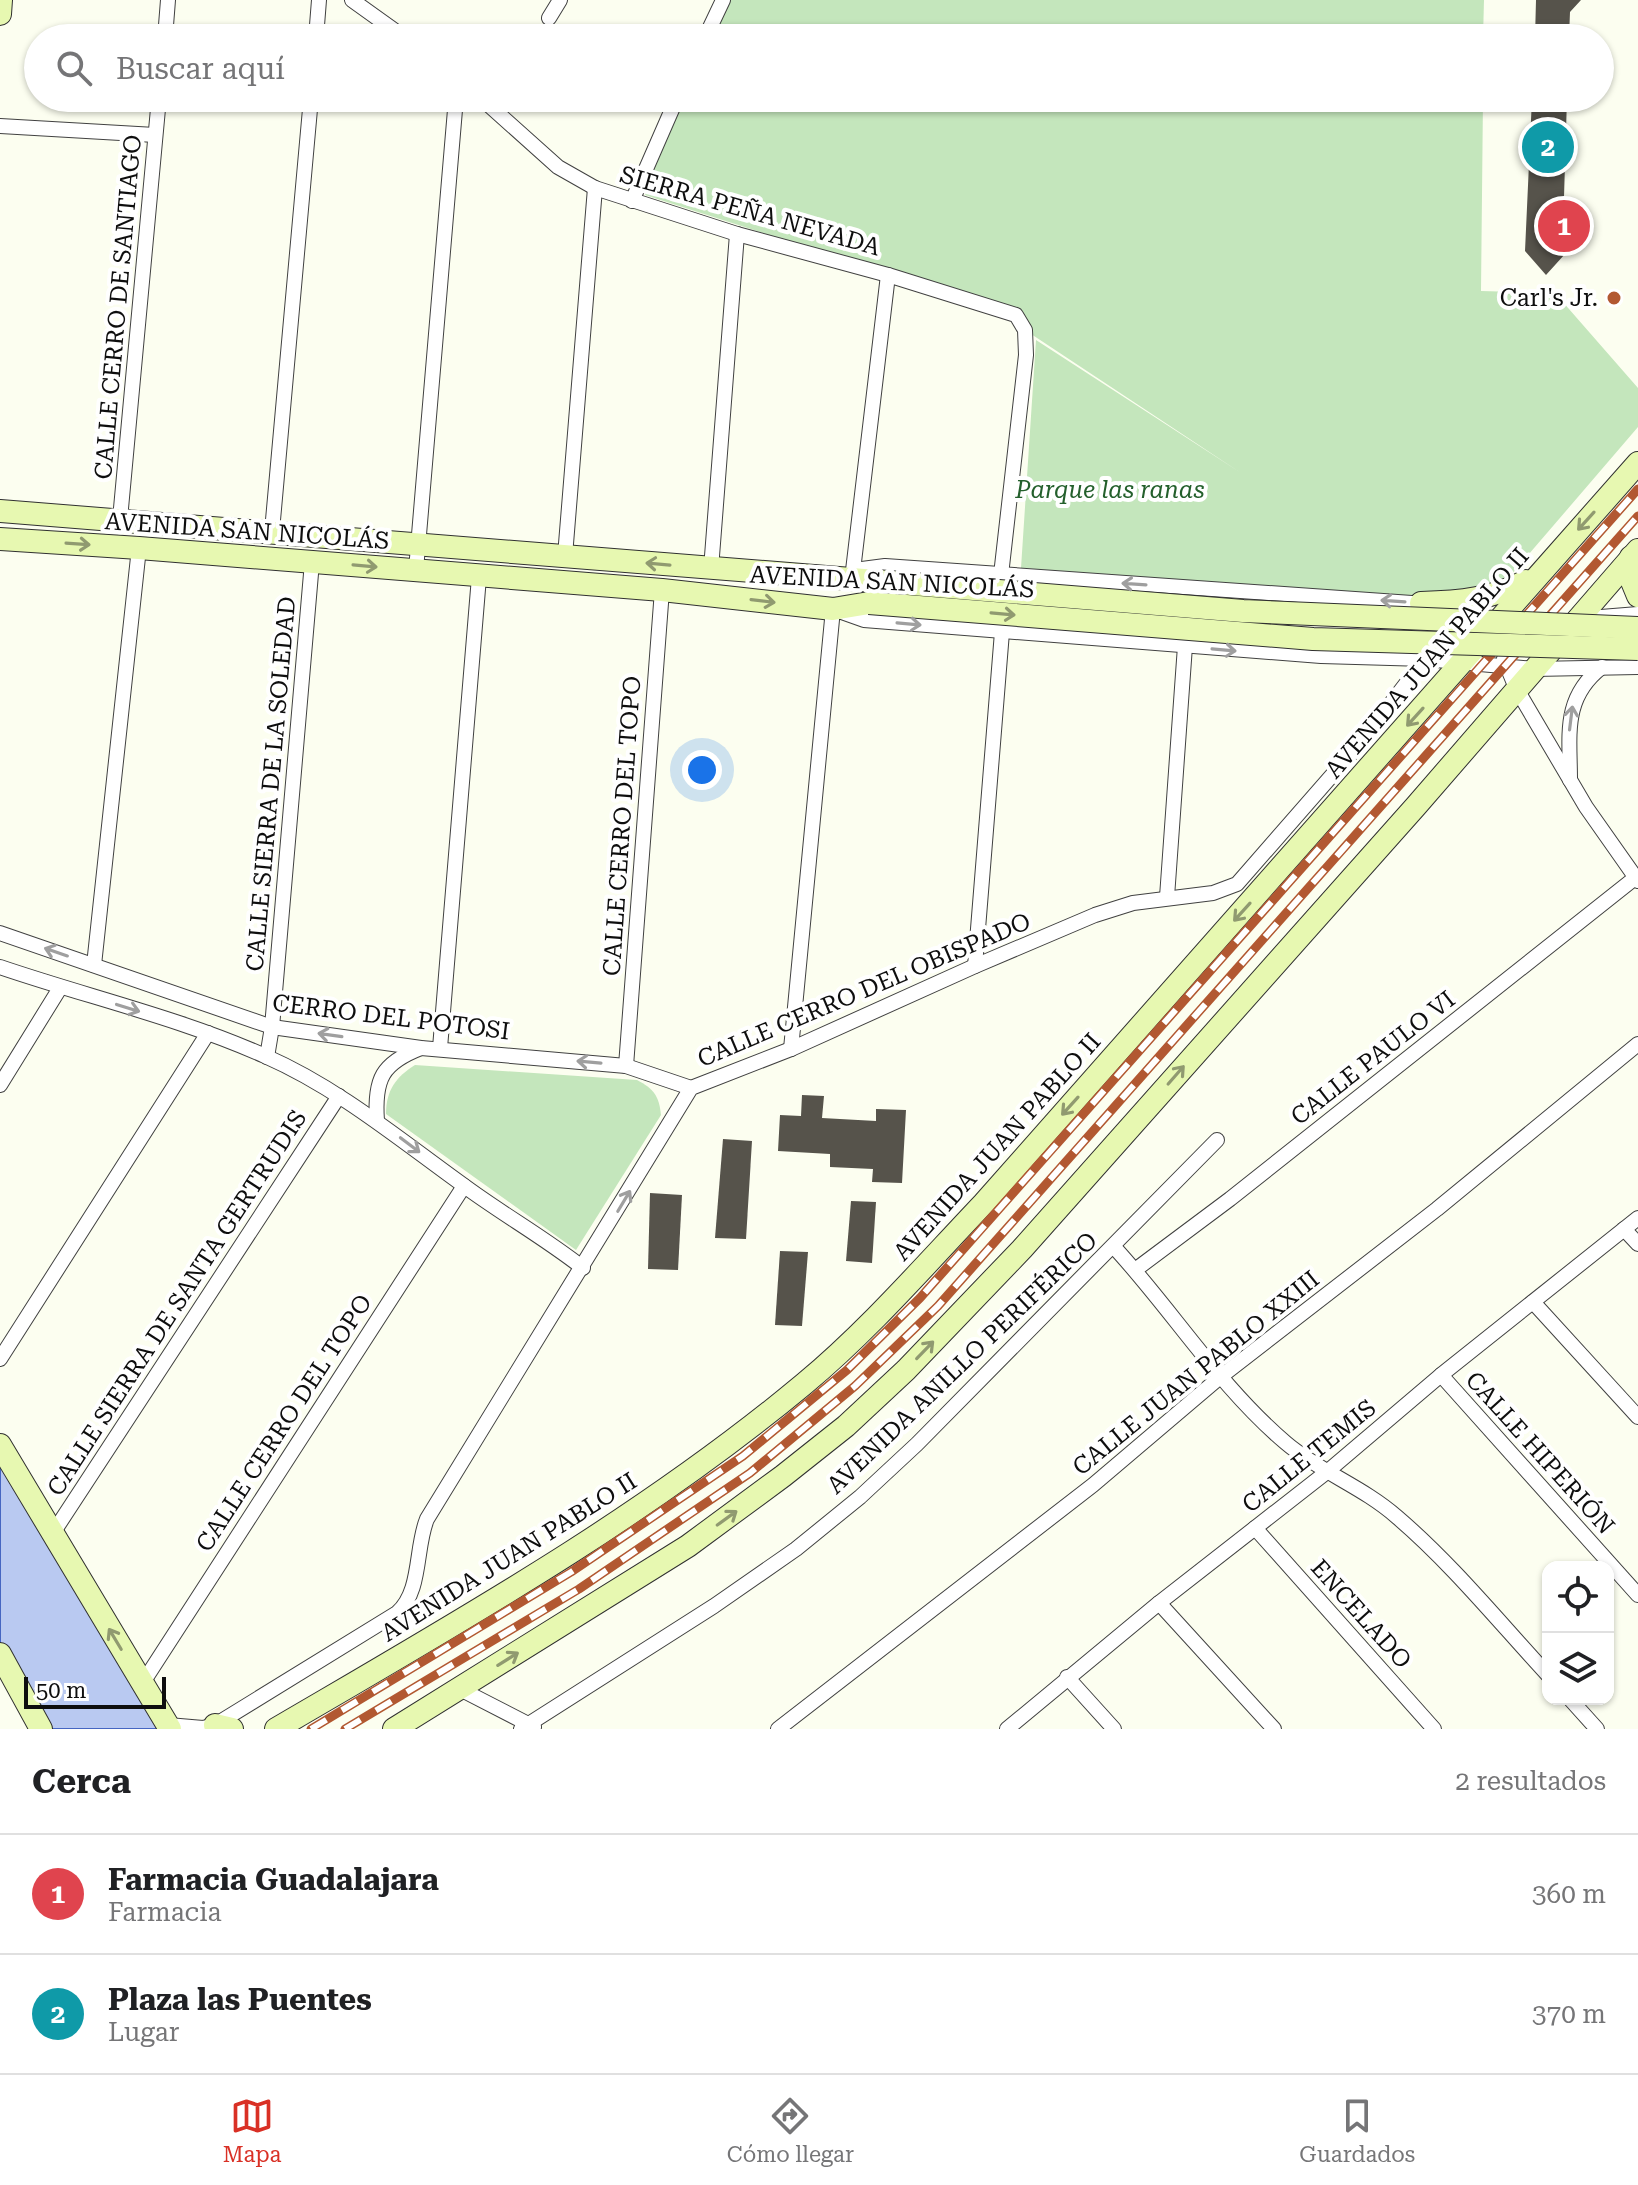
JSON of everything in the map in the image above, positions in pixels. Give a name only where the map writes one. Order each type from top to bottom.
[{"type":"main road","points":[[0,14],[1,0]]},
{"type":"main road","name":"AVENIDA JUAN PABLO II","points":[[276,1729],[427,1641],[650,1500],[750,1428],[807,1381],[872,1320],[984,1203],[1638,463]]},
{"type":"main road","points":[[0,494],[37,513]]},
{"type":"main road","name":"AVENIDA SAN NICOLÁS","points":[[0,511],[852,579],[872,592],[1313,639],[1638,649]]},
{"type":"main road","name":"AVENIDA SAN NICOLÁS","points":[[0,539],[662,590],[833,609],[872,592],[1503,624],[1635,614]]},
{"type":"main road","points":[[0,553],[35,541]]},
{"type":"main road","points":[[1635,553],[1631,579],[1635,614]]},
{"type":"main road","points":[[394,1729],[688,1546],[825,1443],[906,1370],[1022,1249],[1416,806],[1635,553]]},
{"type":"main road","points":[[1432,605],[1495,595],[1538,574]]},
{"type":"main road","points":[[0,1445],[165,1724]]},
{"type":"main road","points":[[0,1654],[41,1729]]},
{"type":"street","points":[[166,24],[168,0]]},
{"type":"street","points":[[317,24],[319,0]]},
{"type":"street","points":[[352,0],[385,24]]},
{"type":"street","points":[[549,18],[560,0]]},
{"type":"street","points":[[712,24],[723,0]]},
{"type":"street","name":"CALLE CERRO DE SANTIAGO","points":[[120,519],[157,112]]},
{"type":"street","points":[[272,531],[310,112]]},
{"type":"street","points":[[416,570],[455,112]]},
{"type":"street","name":"SIERRA PEÑA NEVADA","points":[[497,112],[558,167],[595,188],[737,234],[888,275],[1016,315],[1025,330],[1026,355],[1001,575]]},
{"type":"street","points":[[632,201],[671,112]]},
{"type":"street","points":[[0,126],[155,135]]},
{"type":"street","points":[[565,556],[595,188]]},
{"type":"street","points":[[711,569],[737,234]]},
{"type":"street","points":[[852,579],[888,275]]},
{"type":"street","points":[[94,965],[139,548]]},
{"type":"street","name":"CALLE SIERRA DE LA SOLEDAD","points":[[267,1057],[312,562]]},
{"type":"street","points":[[852,579],[862,569],[885,566],[1432,605],[1500,617],[1580,618],[1635,614]]},
{"type":"street","points":[[440,1048],[479,577]]},
{"type":"street","name":"CALLE CERRO DEL TOPO","points":[[626,1066],[662,590]]},
{"type":"street","name":"CALLE CERRO DEL OBISPADO","points":[[165,1724],[223,1727],[397,1613],[406,1604],[427,1519],[691,1088],[791,1049],[1095,915],[1133,903],[1213,893],[1237,884],[1362,741],[1425,659],[1432,605]]},
{"type":"street","points":[[791,1049],[833,609],[864,620],[1321,656],[1425,659],[1534,669],[1638,667]]},
{"type":"street","points":[[1619,667],[1612,654],[1610,640],[1616,626],[1635,614]]},
{"type":"street","points":[[1500,617],[1505,666],[1516,688],[1602,832],[1637,879]]},
{"type":"street","points":[[975,966],[1002,632]]},
{"type":"street","points":[[1167,897],[1185,646]]},
{"type":"street","points":[[1570,781],[1570,714],[1581,687],[1602,667]]},
{"type":"street","name":"CALLE PAULO VI","points":[[1135,1270],[1637,879]]},
{"type":"street","name":"CERRO DEL POTOSI","points":[[0,933],[272,1027],[421,1048],[626,1066],[691,1088]]},
{"type":"street","points":[[0,967],[208,1033],[267,1057],[339,1096],[377,1121],[583,1268]]},
{"type":"street","points":[[0,1085],[60,988]]},
{"type":"street","points":[[0,1359],[208,1033]]},
{"type":"street","name":"CALLE JUAN PABLO XXIII","points":[[778,1729],[1093,1485],[1219,1378],[1437,1209],[1638,1044]]},
{"type":"street","points":[[377,1121],[376,1101],[380,1079],[395,1059],[421,1048]]},
{"type":"street","name":"CALLE SIERRA DE SANTA GERTRUDIS","points":[[53,1533],[339,1096]]},
{"type":"street","name":"AVENIDA ANILLO PERIFÉRICO","points":[[529,1728],[714,1606],[796,1549],[850,1506],[917,1444],[1217,1140]]},
{"type":"street","name":"CALLE CERRO DEL TOPO","points":[[142,1684],[464,1186]]},
{"type":"street","name":"CALLE TEMIS","points":[[1007,1729],[1067,1677],[1328,1471],[1441,1375],[1638,1218]]},
{"type":"street","points":[[1624,1229],[1638,1244]]},
{"type":"street","points":[[1114,1247],[1219,1378],[1286,1444],[1365,1492],[1418,1536],[1542,1669]]},
{"type":"street","points":[[1533,1302],[1638,1417]]},
{"type":"street","name":"CALLE HIPERIÓN","points":[[1441,1375],[1638,1595]]},
{"type":"street","name":"ENCELADO","points":[[1255,1528],[1434,1729]]},
{"type":"street","points":[[1159,1603],[1274,1729]]},
{"type":"street","points":[[1067,1677],[1114,1729]]},
{"type":"street","points":[[460,1689],[529,1728]]},
{"type":"street","points":[[1575,1705],[1597,1729]]},
{"type":"green space","points":[[729,0],[1484,0],[1483,24],[718,24]]},
{"type":"green space","name":"Parque las ranas","points":[[678,112],[1483,112],[1481,291],[1555,293],[1638,388],[1638,427],[1499,589],[1443,607],[1372,594],[1021,568],[1036,340],[1241,473],[1025,330],[1002,310],[645,195],[660,150]]},
{"type":"green space","points":[[415,1065],[637,1080],[655,1094],[661,1115],[576,1250],[386,1114],[393,1085]]},
{"type":"water","points":[[0,1445],[168,1729],[41,1729],[0,1654]]},
{"type":"building","points":[[1536,0],[1581,0],[1570,12],[1570,24],[1535,24]]},
{"type":"building","points":[[1531,112],[1567,112],[1564,197],[1593,223],[1546,275],[1525,251]]},
{"type":"building","points":[[802,1095],[824,1096],[822,1118],[876,1121],[876,1109],[906,1110],[902,1183],[872,1182],[873,1169],[830,1167],[830,1154],[778,1151],[780,1115],[801,1116]]},
{"type":"building","points":[[723,1139],[752,1141],[746,1239],[715,1238]]},
{"type":"building","points":[[650,1193],[682,1195],[678,1270],[648,1269]]},
{"type":"building","points":[[851,1201],[876,1202],[872,1263],[846,1261]]},
{"type":"building","points":[[780,1251],[808,1252],[802,1326],[775,1325]]},
{"type":"railway","points":[[311,1729],[571,1572],[743,1456],[847,1370],[920,1298],[1638,489]]},
{"type":"railway","points":[[345,1729],[579,1589],[750,1473],[855,1386],[938,1306],[1638,516]]},
{"type":"place","name":"Plaza las Puentes","points":[[1548,147]]},
{"type":"place","name":"Farmacia Guadalajara","points":[[1564,226]]},
{"type":"place","name":"Carl's Jr.","points":[[1614,298]]}]
